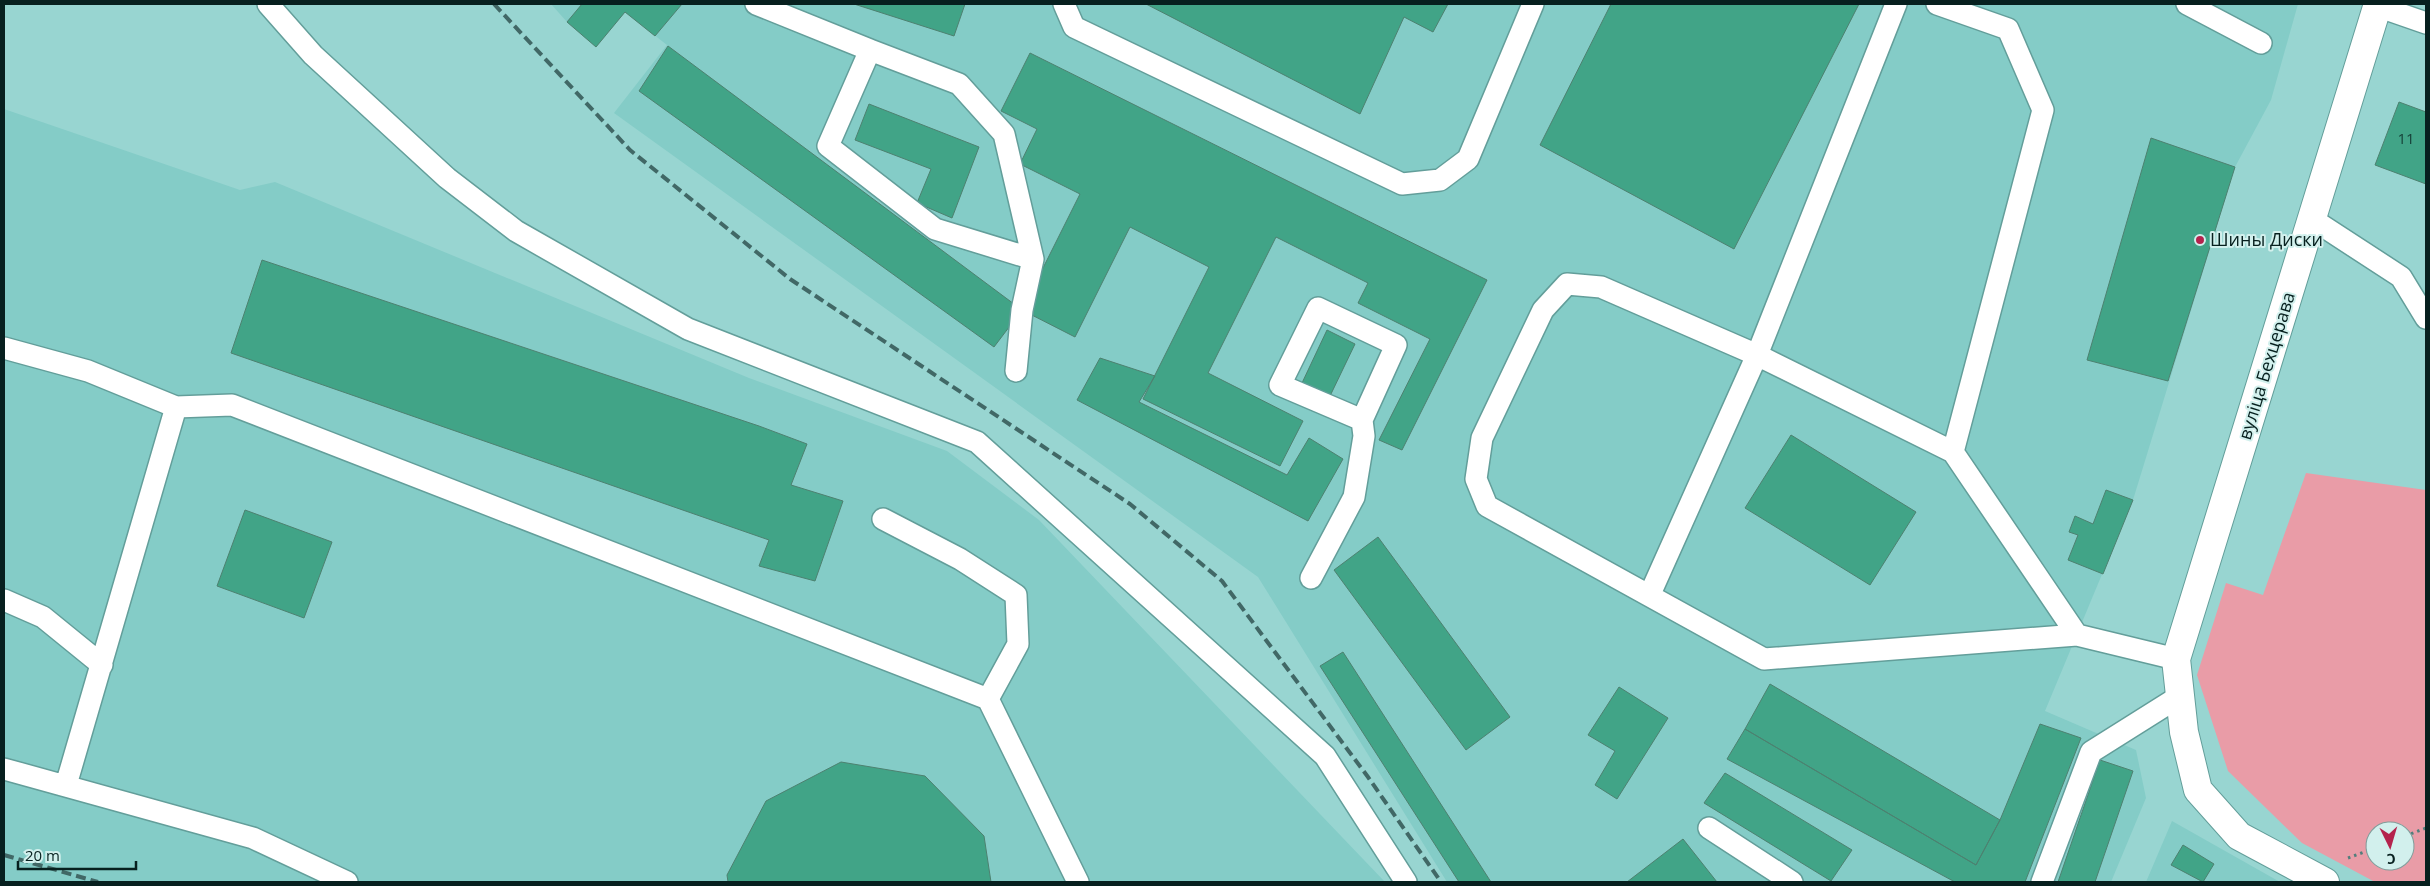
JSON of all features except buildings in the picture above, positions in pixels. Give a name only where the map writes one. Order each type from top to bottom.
[{"type":"street","name":"вуліца Бехцерава","points":[[2325,882],[2239,836],[2198,790],[2184,732],[2176,659],[2378,5]]},
{"type":"lane","points":[[268,4],[313,55],[433,165],[516,231],[688,329],[978,442],[1325,756],[1406,882]]},
{"type":"lane","points":[[756,4],[959,84],[1004,134],[1033,259],[1022,310],[1016,372]]},
{"type":"lane","points":[[1064,4],[1074,27],[1402,184],[1440,180],[1468,159],[1533,4]]},
{"type":"lane","points":[[1650,594],[1757,355],[1896,4]]},
{"type":"lane","points":[[1937,4],[2008,29],[2044,110],[1953,452]]},
{"type":"lane","points":[[2187,4],[2261,43]]},
{"type":"lane","points":[[2378,5],[2426,23]]},
{"type":"lane","points":[[870,50],[828,146],[935,229],[1033,259]]},
{"type":"lane","points":[[2312,219],[2401,277],[2426,318]]},
{"type":"lane","points":[[2077,635],[1953,452],[1757,355],[1601,287],[1567,284],[1543,310],[1482,438],[1476,479],[1487,506],[1764,658],[2077,635],[2176,659]]},
{"type":"lane","points":[[1311,578],[1354,497],[1364,436],[1362,420],[1396,345],[1318,308],[1280,385],[1362,420]]},
{"type":"lane","points":[[4,348],[88,371],[176,407],[232,405],[988,699],[1078,882]]},
{"type":"lane","points":[[66,785],[176,407]]},
{"type":"lane","points":[[883,520],[960,559],[1016,596],[1018,644],[988,699]]},
{"type":"lane","points":[[4,600],[43,617],[102,665]]},
{"type":"lane","points":[[2042,882],[2091,752],[2180,696]]},
{"type":"lane","points":[[4,769],[253,838],[347,882]]},
{"type":"lane","points":[[1709,828],[1792,882]]},
{"type":"shaded area","points":[[551,4],[2298,4],[2271,100],[2235,167],[2133,500],[2045,711],[2136,750],[2146,798],[2111,882],[1447,882],[1258,577],[614,113],[667,45],[625,12],[596,47],[567,22]]},
{"type":"shaded area","points":[[4,109],[240,190],[275,182],[749,378],[947,451],[1039,520],[1385,882],[4,882]]},
{"type":"shaded area","points":[[2306,473],[2426,490],[2426,882],[2375,882],[2302,843],[2228,771],[2197,675],[2226,583],[2263,595]]},
{"type":"shaded area","points":[[2172,821],[2280,882],[2146,882]]},
{"type":"railway","points":[[494,4],[630,150],[790,279],[1130,504],[1222,581],[1368,777],[1441,882]]},
{"type":"railway","points":[[4,855],[98,882]]},
{"type":"place","name":"Шины Диски","points":[[2200,240]]}]
